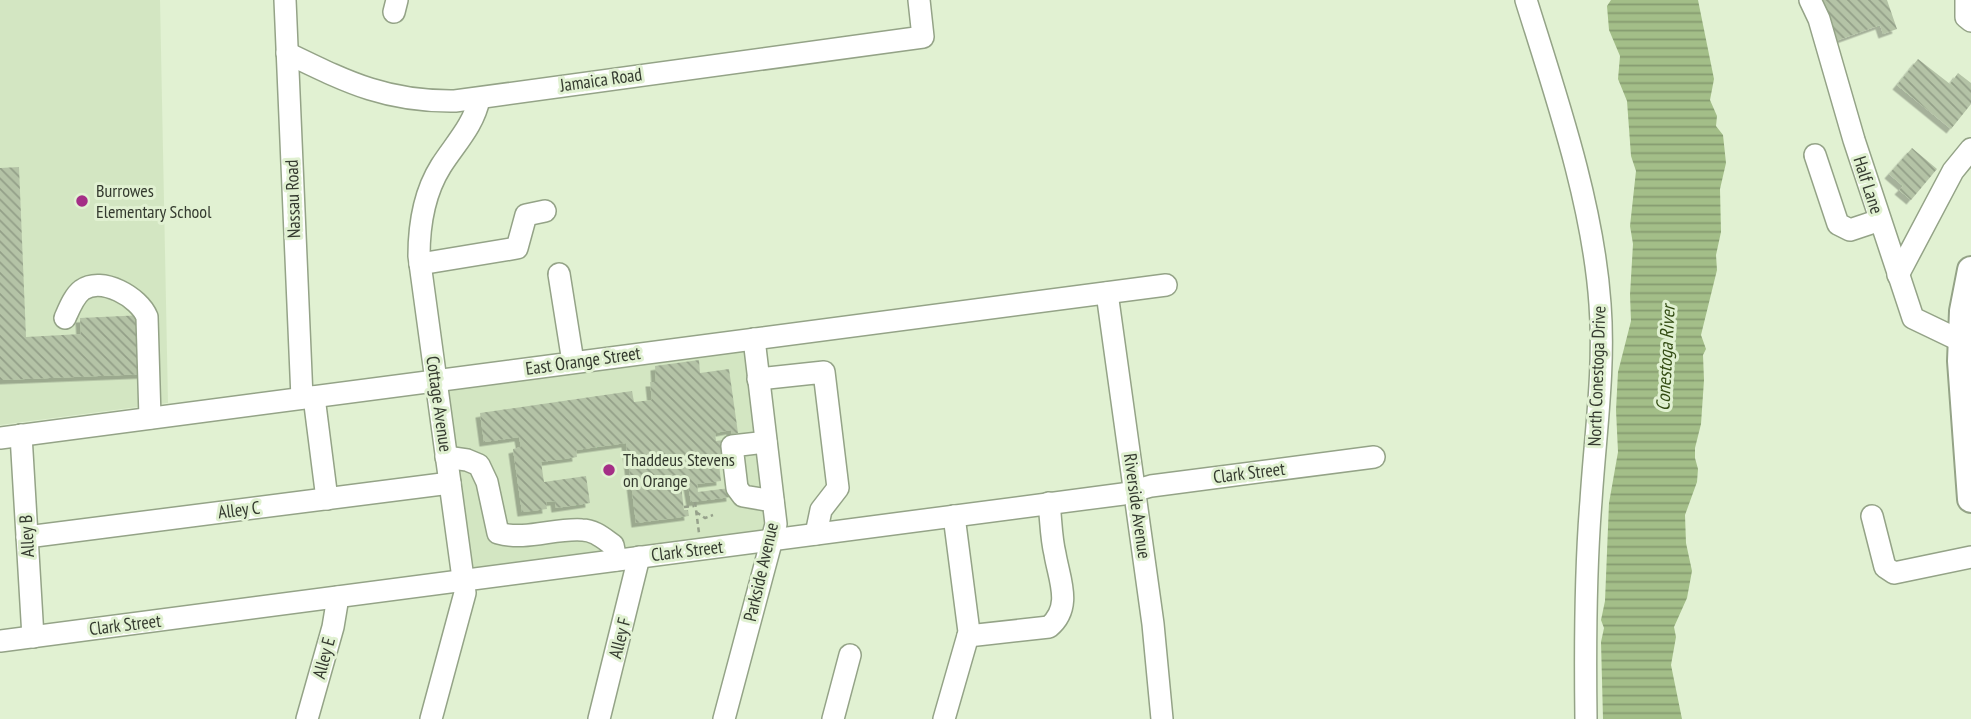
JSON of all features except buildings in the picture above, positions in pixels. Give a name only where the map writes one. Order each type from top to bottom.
[{"type":"main road","points":[[1971,270],[1963,311],[1961,341],[1971,499]]},
{"type":"street","name":"Nassau Road","points":[[285,0],[308,398],[327,499]]},
{"type":"street","name":"Jamaica Road","points":[[287,53],[374,92],[429,102],[479,99],[554,86],[923,37],[919,0]]},
{"type":"street","name":"North Conestoga Drive","points":[[1526,0],[1563,120],[1596,265],[1601,306],[1601,358],[1585,597],[1586,719]]},
{"type":"street","name":"Half Lane","points":[[1810,0],[1819,19],[1854,139],[1913,318],[1961,341]]},
{"type":"street","points":[[1966,0],[1966,17],[1971,21]]},
{"type":"street","name":"Cottage Avenue","points":[[431,719],[464,598],[419,232],[426,200],[441,167],[466,131],[479,99]]},
{"type":"street","points":[[1898,275],[1953,171],[1971,149]]},
{"type":"street","points":[[1815,155],[1838,224],[1850,230],[1880,220]]},
{"type":"street","points":[[421,264],[517,248],[526,215],[545,211]]},
{"type":"street","points":[[559,274],[573,362]]},
{"type":"street","name":"East Orange Street","points":[[0,438],[1167,285]]},
{"type":"street","points":[[65,318],[78,293],[90,286],[122,293],[144,311],[147,317],[150,418]]},
{"type":"street","name":"Riverside Avenue","points":[[1107,293],[1153,624],[1162,719]]},
{"type":"street","name":"Parkside Avenue","points":[[724,719],[776,524],[754,339]]},
{"type":"street","points":[[758,379],[824,372],[838,488],[821,510],[816,534]]},
{"type":"street","name":"Alley B","points":[[22,435],[33,637]]},
{"type":"street","points":[[766,442],[732,446],[737,488],[743,496],[773,501]]},
{"type":"street","points":[[446,457],[479,465],[487,482],[498,533],[512,537],[583,530],[597,533],[614,552]]},
{"type":"street","name":"Clark Street","points":[[0,641],[463,580],[614,552],[639,557],[1374,457]]},
{"type":"street","name":"Alley C","points":[[27,537],[450,483]]},
{"type":"street","points":[[968,636],[1049,627],[1058,620],[1065,594],[1055,557],[1049,503]]},
{"type":"street","points":[[944,719],[968,636],[969,622],[954,516]]},
{"type":"street","points":[[1872,516],[1885,567],[1894,573],[1971,557]]},
{"type":"street","name":"Alley F","points":[[599,719],[639,557]]},
{"type":"street","name":"Alley E","points":[[307,719],[333,627],[338,597]]},
{"type":"street","points":[[833,719],[850,655]]},
{"type":"path","points":[[684,507],[695,504],[698,528]]},
{"type":"path","points":[[696,512],[705,518],[713,515]]},
{"type":"shaded area","name":"Burrowes Elementary School","points":[[0,0],[160,0],[168,403],[0,425]]},
{"type":"shaded area","name":"Thaddeus Stevens on Orange","points":[[754,339],[772,540],[463,580],[436,381]]},
{"type":"water","name":"Conestoga River","points":[[1611,0],[1698,0],[1714,79],[1710,100],[1717,116],[1716,126],[1723,135],[1726,163],[1720,189],[1721,232],[1716,255],[1717,270],[1701,335],[1706,349],[1703,355],[1701,424],[1695,448],[1697,482],[1685,515],[1686,543],[1692,571],[1687,598],[1674,627],[1676,637],[1671,665],[1682,719],[1603,719],[1601,642],[1604,628],[1601,620],[1605,601],[1609,503],[1618,452],[1618,372],[1631,321],[1633,244],[1630,226],[1636,171],[1631,156],[1627,101],[1618,79],[1620,56],[1609,30],[1607,6]]},
{"type":"place","name":"Burrowes Elementary School","points":[[82,201]]},
{"type":"place","name":"Thaddeus Stevens on Orange","points":[[609,470]]}]
